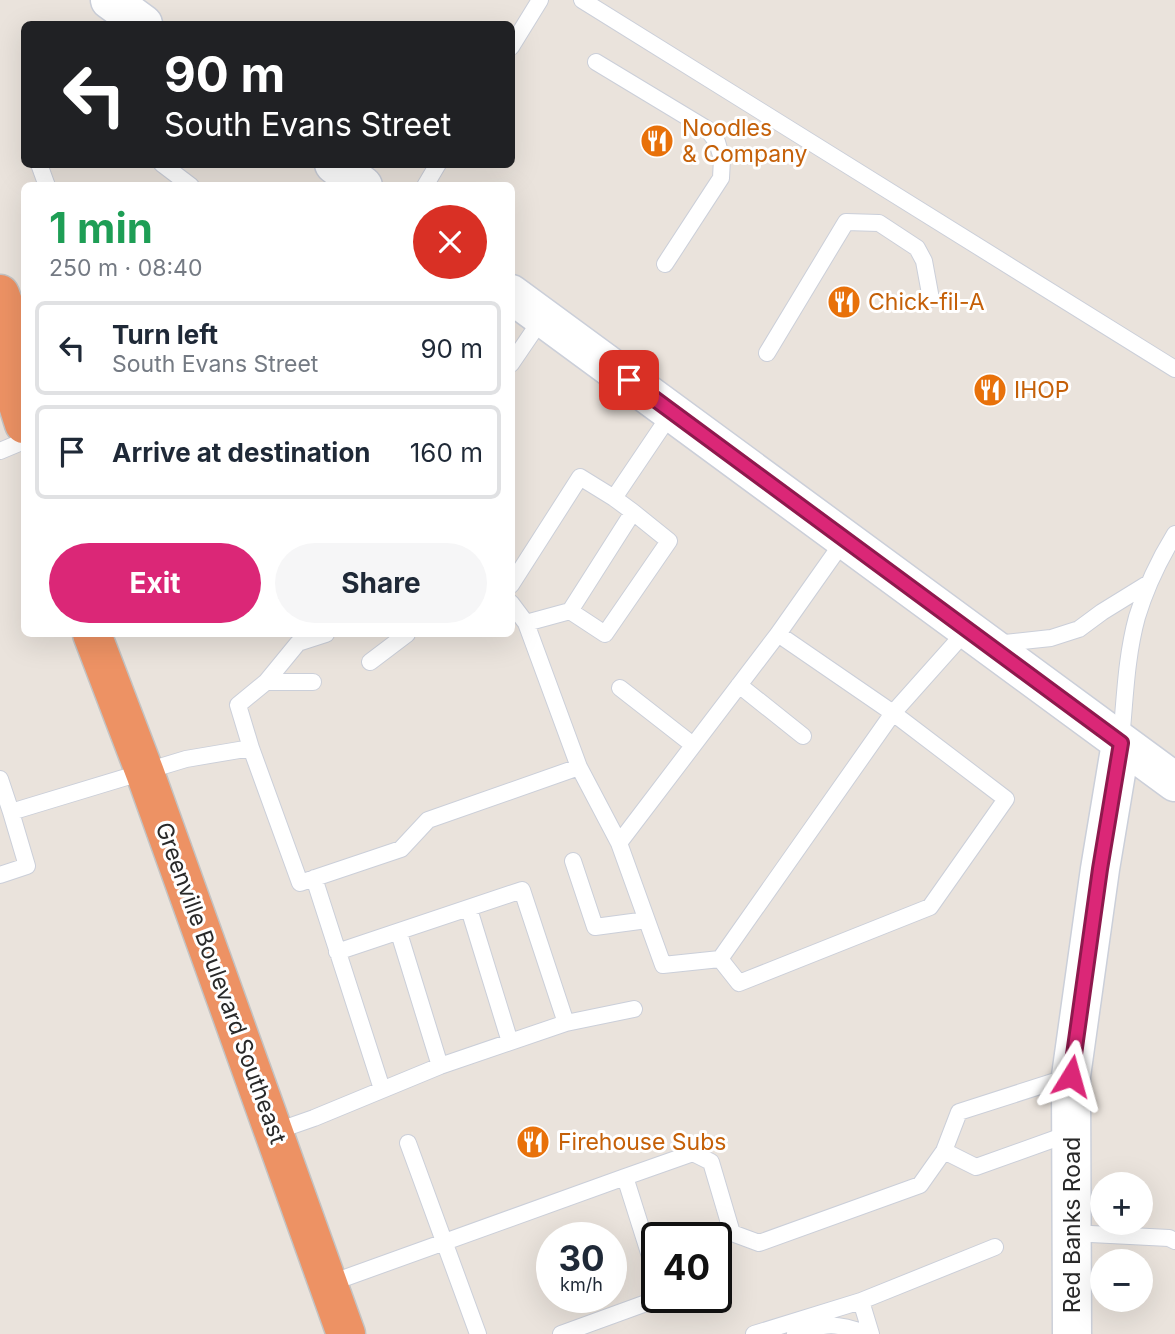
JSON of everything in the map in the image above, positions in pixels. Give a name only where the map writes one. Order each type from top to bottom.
[{"type":"highway","points":[[0,294],[9,319],[9,354],[17,422]]},
{"type":"highway","name":"Greenville Boulevard Southeast","points":[[96,637],[346,1334]]},
{"type":"main road","points":[[110,5],[138,21]]},
{"type":"main road","points":[[339,168],[358,182]]},
{"type":"main road","points":[[515,297],[1175,782]]},
{"type":"main road","name":"Red Banks Road","points":[[1072,1334],[1071,1076],[1121,743]]},
{"type":"lane","points":[[515,41],[540,0]]},
{"type":"lane","points":[[582,0],[1175,369]]},
{"type":"lane","points":[[596,62],[707,129],[717,142],[722,159],[721,178],[665,264]]},
{"type":"lane","points":[[167,168],[186,182]]},
{"type":"lane","points":[[767,353],[846,222],[879,223],[917,248],[924,261],[931,299]]},
{"type":"lane","points":[[515,358],[543,317]]},
{"type":"lane","points":[[614,498],[672,412]]},
{"type":"lane","points":[[0,451],[17,422]]},
{"type":"lane","points":[[515,579],[580,477],[614,498],[668,541],[605,634],[570,611]]},
{"type":"lane","points":[[526,623],[570,611],[633,512]]},
{"type":"lane","points":[[1121,743],[1128,666],[1137,618],[1156,566],[1175,534]]},
{"type":"lane","points":[[619,843],[778,634],[845,539]]},
{"type":"lane","points":[[515,608],[526,623],[579,766],[619,843],[663,965],[720,959],[893,713],[978,636],[1051,638],[1079,629],[1149,583]]},
{"type":"lane","points":[[720,959],[739,983],[930,907],[1006,799],[893,713],[778,634]]},
{"type":"lane","points":[[317,637],[298,643],[266,682],[238,705],[300,883],[401,849],[428,820],[579,766]]},
{"type":"lane","points":[[370,662],[402,637]]},
{"type":"lane","points":[[266,682],[313,682]]},
{"type":"lane","points":[[739,685],[803,736]]},
{"type":"lane","points":[[620,688],[693,745]]},
{"type":"lane","points":[[11,812],[186,759],[251,748]]},
{"type":"lane","points":[[0,779],[27,866],[0,875]]},
{"type":"lane","points":[[573,862],[595,927],[647,920]]},
{"type":"lane","points":[[314,878],[382,1089]]},
{"type":"lane","points":[[337,952],[522,890],[566,1023]]},
{"type":"lane","points":[[469,909],[510,1042]]},
{"type":"lane","points":[[399,933],[440,1066]]},
{"type":"lane","points":[[274,1132],[440,1066],[510,1042],[566,1023],[634,1009]]},
{"type":"lane","points":[[328,1284],[693,1153],[710,1162],[732,1233],[759,1243],[920,1185],[944,1151],[959,1112],[1071,1076]]},
{"type":"lane","points":[[944,1151],[976,1167],[1071,1133]]},
{"type":"lane","points":[[408,1143],[478,1334]]},
{"type":"lane","points":[[625,1177],[641,1228]]},
{"type":"lane","points":[[1071,1233],[1173,1236]]},
{"type":"lane","points":[[754,1334],[860,1301],[995,1247]]},
{"type":"lane","points":[[860,1301],[870,1334]]},
{"type":"lane","points":[[561,1334],[641,1305]]},
{"type":"lane","points":[[795,1334],[831,1324],[870,1334]]},
{"type":"place","name":"Noodles & Company","points":[[657,141]]},
{"type":"place","name":"Chick-fil-A","points":[[844,302]]},
{"type":"place","name":"IHOP","points":[[990,390]]},
{"type":"place","name":"Firehouse Subs","points":[[533,1142]]},
{"type":"route","points":[[629,380],[1121,743],[1071,1076]]}]
